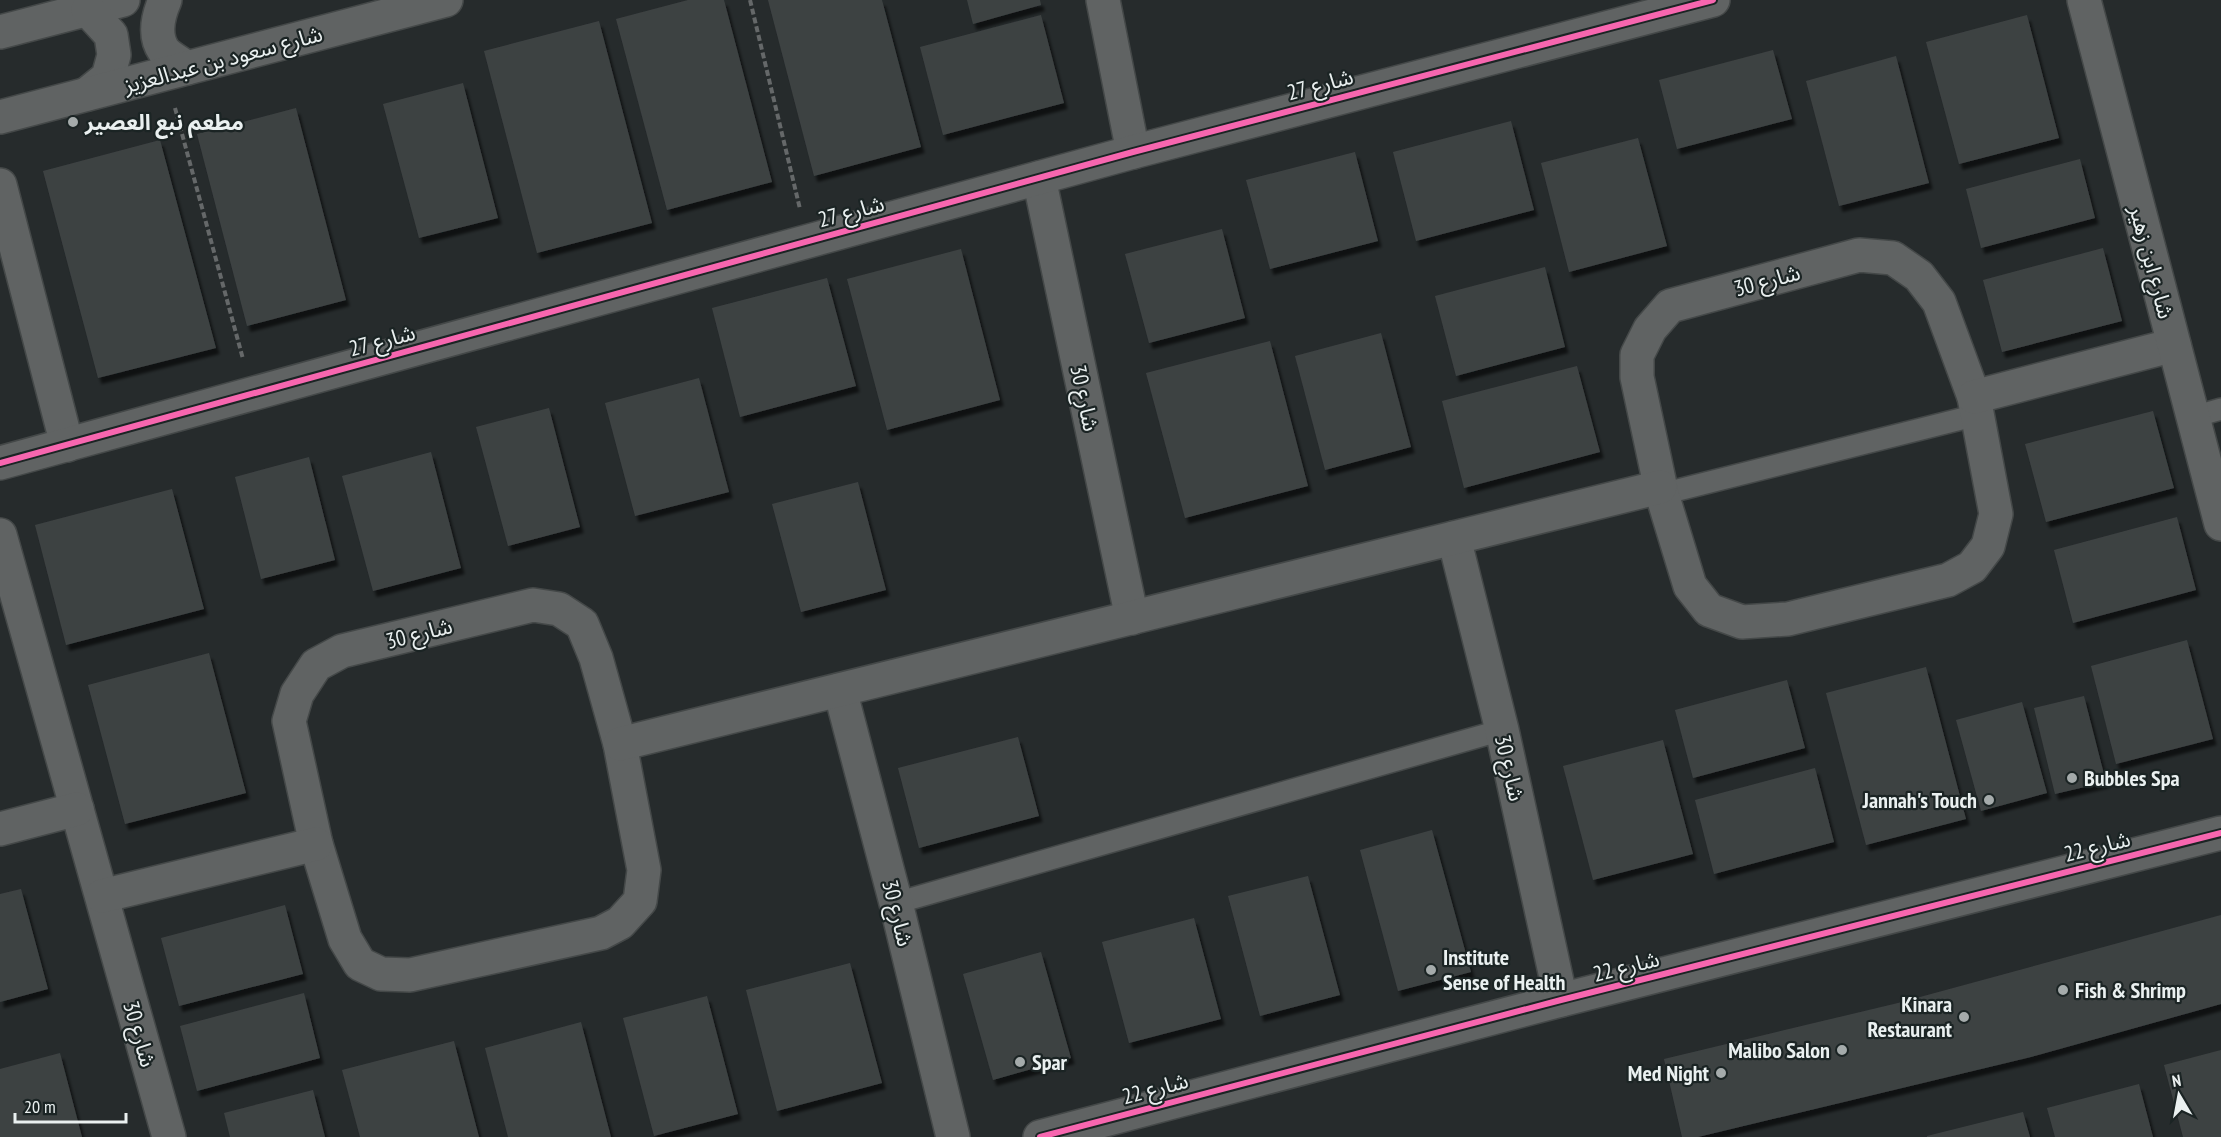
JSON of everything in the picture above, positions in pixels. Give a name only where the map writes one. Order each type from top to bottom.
[{"type":"street","points":[[0,32],[123,0]]},
{"type":"street","points":[[165,0],[160,10],[156,31],[164,51],[177,71]]},
{"type":"street","name":"شارع سعود بن عبدالعزيز","points":[[0,117],[446,0]]},
{"type":"street","points":[[1103,0],[1133,152]]},
{"type":"street","name":"شارع 27","points":[[0,463],[1133,152],[1713,0]]},
{"type":"street","name":"شارع ابن زهير","points":[[2084,0],[2174,345],[2207,413],[2221,524]]},
{"type":"street","points":[[87,94],[108,77],[114,55],[111,35],[88,10]]},
{"type":"street","name":"شارع 30","points":[[1039,178],[1132,618]]},
{"type":"street","points":[[0,184],[67,445]]},
{"type":"street","name":"شارع 30","points":[[1859,255],[1893,258],[1919,276],[1939,302],[1976,406],[1996,514],[1988,546],[1972,567],[1948,580],[1788,619],[1742,622],[1709,610],[1690,586],[1661,490],[1637,377],[1637,355],[1650,329],[1670,306],[1859,255]]},
{"type":"street","points":[[1976,406],[2174,345]]},
{"type":"street","points":[[620,744],[1454,538],[1661,490]]},
{"type":"street","name":"شارع 30","points":[[0,535],[169,1137]]},
{"type":"street","name":"شارع 30","points":[[1454,538],[1502,730],[1561,1000]]},
{"type":"street","name":"شارع 30","points":[[534,605],[559,609],[582,624],[596,658],[620,744],[644,870],[640,901],[620,923],[601,933],[410,975],[381,974],[360,964],[345,939],[316,844],[289,721],[297,694],[316,665],[342,651],[534,605]]},
{"type":"street","name":"شارع 30","points":[[840,690],[896,903],[953,1137]]},
{"type":"street","points":[[0,830],[77,809]]},
{"type":"street","name":"شارع 22","points":[[1040,1137],[1561,1000],[2221,833]]},
{"type":"street","points":[[102,896],[316,844]]},
{"type":"lane","points":[[1661,490],[1976,406]]},
{"type":"lane","points":[[896,903],[1502,730]]},
{"type":"path","points":[[750,0],[808,242]]},
{"type":"path","points":[[177,71],[252,394]]},
{"type":"building","points":[[688,0],[724,0],[772,182],[667,210],[616,19]]},
{"type":"building","points":[[768,0],[882,0],[921,147],[814,176]]},
{"type":"building","points":[[967,0],[1040,0],[1041,5],[973,24]]},
{"type":"building","points":[[1041,15],[1064,103],[943,135],[920,47]]},
{"type":"building","points":[[2027,15],[2059,138],[1959,164],[1926,42]]},
{"type":"building","points":[[599,21],[652,223],[537,253],[484,51]]},
{"type":"building","points":[[1773,50],[1792,119],[1677,149],[1659,80]]},
{"type":"building","points":[[1896,56],[1929,183],[1839,206],[1806,81]]},
{"type":"building","points":[[463,83],[498,218],[419,238],[383,104]]},
{"type":"building","points":[[296,108],[346,300],[247,326],[197,134]]},
{"type":"building","points":[[1511,121],[1534,210],[1416,241],[1393,152]]},
{"type":"building","points":[[1638,138],[1667,246],[1569,272],[1541,163]]},
{"type":"building","points":[[160,140],[216,348],[98,378],[43,171]]},
{"type":"building","points":[[1355,152],[1378,241],[1270,269],[1246,180]]},
{"type":"building","points":[[2080,159],[2095,218],[1981,248],[1966,189]]},
{"type":"building","points":[[1222,229],[1245,318],[1149,343],[1125,254]]},
{"type":"building","points":[[2103,248],[2122,321],[2002,352],[1983,280]]},
{"type":"building","points":[[961,249],[1000,400],[887,430],[847,279]]},
{"type":"building","points":[[1545,267],[1565,347],[1456,376],[1435,296]]},
{"type":"building","points":[[827,278],[856,386],[740,417],[712,308]]},
{"type":"building","points":[[1381,333],[1411,447],[1325,470],[1295,356]]},
{"type":"building","points":[[1270,341],[1308,486],[1185,518],[1146,373]]},
{"type":"building","points":[[1577,366],[1600,452],[1464,488],[1442,401]]},
{"type":"building","points":[[699,378],[729,492],[635,516],[605,403]]},
{"type":"building","points":[[549,408],[580,527],[508,546],[476,427]]},
{"type":"building","points":[[2153,411],[2174,488],[2046,522],[2025,444]]},
{"type":"building","points":[[431,452],[461,568],[373,591],[342,476]]},
{"type":"building","points":[[309,457],[335,560],[261,579],[235,477]]},
{"type":"building","points":[[858,482],[886,590],[801,612],[772,504]]},
{"type":"building","points":[[172,489],[204,609],[66,645],[35,525]]},
{"type":"building","points":[[2177,517],[2196,590],[2073,623],[2054,550]]},
{"type":"building","points":[[2187,640],[2213,739],[2116,764],[2091,666]]},
{"type":"building","points":[[209,653],[246,793],[125,824],[88,685]]},
{"type":"building","points":[[1926,667],[1966,819],[1866,845],[1826,693]]},
{"type":"building","points":[[1787,680],[1805,748],[1693,778],[1675,710]]},
{"type":"building","points":[[2084,696],[2106,782],[2055,794],[2034,708]]},
{"type":"building","points":[[2022,702],[2047,793],[1981,811],[1956,720]]},
{"type":"building","points":[[1018,737],[1039,816],[919,848],[898,768]]},
{"type":"building","points":[[1663,740],[1693,854],[1593,880],[1563,766]]},
{"type":"building","points":[[1815,768],[1834,842],[1714,874],[1695,800]]},
{"type":"building","points":[[1432,830],[1471,972],[1398,991],[1360,850]]},
{"type":"building","points":[[1308,876],[1340,995],[1260,1016],[1228,896]]},
{"type":"building","points":[[21,889],[48,989],[0,1002],[0,894]]},
{"type":"building","points":[[285,905],[303,974],[179,1006],[161,938]]},
{"type":"building","points":[[2221,915],[2221,1004],[2031,1057],[1698,1137],[1682,1137],[1664,1059],[1898,1003]]},
{"type":"building","points":[[1194,918],[1221,1019],[1129,1043],[1102,942]]},
{"type":"building","points":[[1041,952],[1071,1058],[993,1080],[963,974]]},
{"type":"building","points":[[850,963],[882,1083],[777,1111],[746,990]]},
{"type":"building","points":[[304,993],[320,1058],[197,1091],[180,1026]]},
{"type":"building","points":[[707,996],[738,1114],[654,1136],[623,1018]]},
{"type":"building","points":[[581,1022],[611,1137],[508,1137],[485,1048]]},
{"type":"building","points":[[454,1041],[479,1137],[360,1137],[342,1070]]},
{"type":"building","points":[[2221,1050],[2221,1137],[2183,1137],[2164,1065]]},
{"type":"building","points":[[60,1053],[82,1137],[0,1137],[0,1069]]},
{"type":"building","points":[[2139,1084],[2153,1137],[2055,1137],[2047,1108]]},
{"type":"building","points":[[313,1090],[325,1137],[230,1137],[224,1113]]},
{"type":"building","points":[[2023,1112],[2030,1137],[1927,1137],[1927,1136]]},
{"type":"cycle path","points":[[0,463],[1133,152],[1713,0]]},
{"type":"cycle path","points":[[1040,1137],[1561,1000],[2221,833]]},
{"type":"place","name":"مطعم نبع العصير","points":[[73,122]]},
{"type":"place","name":"Bubbles Spa","points":[[2072,778]]},
{"type":"place","name":"Jannah's Touch","points":[[1989,800]]},
{"type":"place","name":"Institute Sense of Health","points":[[1431,970]]},
{"type":"place","name":"Fish & Shrimp","points":[[2063,990]]},
{"type":"place","name":"Kinara Restaurant","points":[[1964,1017]]},
{"type":"place","name":"Malibo Salon","points":[[1842,1050]]},
{"type":"place","name":"Spar","points":[[1020,1062]]},
{"type":"place","name":"Med Night","points":[[1721,1073]]}]
